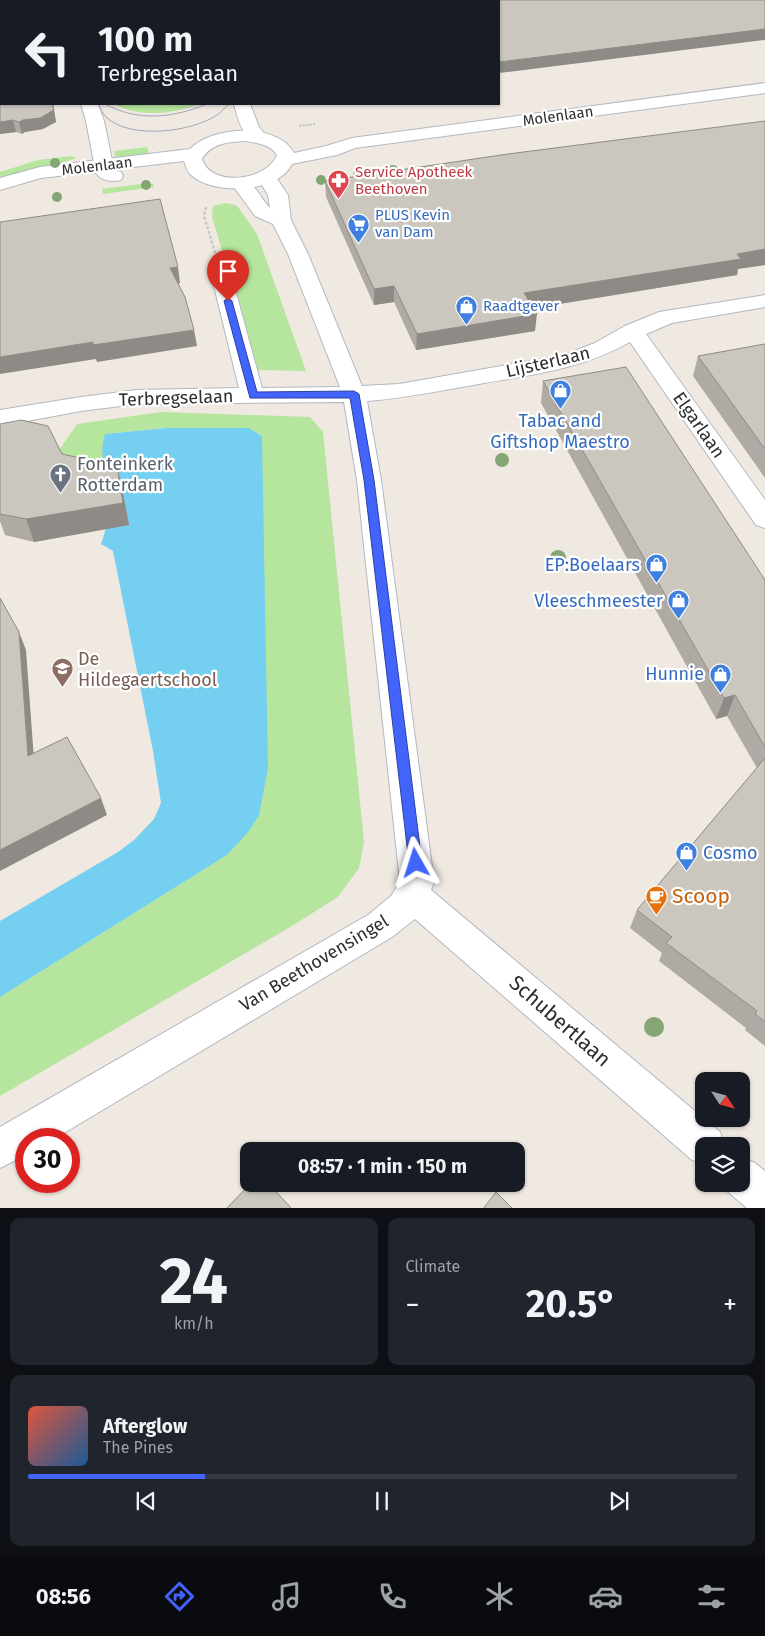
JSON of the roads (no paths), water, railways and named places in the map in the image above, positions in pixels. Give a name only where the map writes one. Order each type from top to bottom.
[{"type":"street","name":"Molenlaan","points":[[284,154],[330,151],[352,143],[765,88]]},
{"type":"street","points":[[89,105],[96,121],[109,170]]},
{"type":"street","points":[[242,105],[251,128],[258,137]]},
{"type":"street","points":[[245,136],[267,140],[284,154],[280,169],[266,177],[240,183],[215,180],[202,175],[195,161],[201,148],[220,139],[245,136]]},
{"type":"street","name":"Molenlaan","points":[[0,184],[42,185],[109,170],[195,161]]},
{"type":"street","points":[[266,177],[278,195],[281,220],[298,254],[354,394],[369,480],[410,808],[417,882],[413,896]]},
{"type":"street","points":[[240,183],[262,212],[281,220]]},
{"type":"street","points":[[223,282],[253,396]]},
{"type":"street","name":"Lijsterlaan","points":[[354,394],[399,391],[569,361],[603,348],[633,332],[666,318],[765,301]]},
{"type":"street","name":"Elgarlaan","points":[[633,332],[765,519]]},
{"type":"street","name":"Terbregselaan","points":[[0,418],[81,404],[137,398],[354,394]]},
{"type":"street","name":"Schubertlaan","points":[[413,896],[695,1137]]},
{"type":"street","name":"Van Beethovensingel","points":[[0,1149],[380,926],[401,910],[413,896]]},
{"type":"street","points":[[750,1184],[765,1197]]},
{"type":"water","points":[[166,428],[249,428],[262,436],[268,768],[259,815],[249,831],[227,855],[0,997],[0,921],[118,852],[134,840],[154,819],[161,803],[153,751],[113,551],[101,544],[109,506],[108,483],[103,459],[105,434]]},
{"type":"tram line","points":[[99,105],[106,117],[117,124],[130,129],[145,131],[161,131],[192,126],[219,114],[228,105]]},
{"type":"tram line","points":[[107,105],[130,114],[143,116],[168,115],[204,105]]},
{"type":"place","name":"Service Apotheek Beethoven","points":[[339,200]]},
{"type":"place","name":"PLUS Kevin van Dam","points":[[359,243]]},
{"type":"place","name":"Raadtgever","points":[[467,325]]},
{"type":"place","name":"Tabac and Giftshop Maestro","points":[[560,410]]},
{"type":"place","name":"Fonteinkerk Rotterdam","points":[[61,493]]},
{"type":"place","name":"EP:Boelaars","points":[[656,584]]},
{"type":"place","name":"Vleeschmeester","points":[[679,620]]},
{"type":"place","name":"De Hildegaertschool","points":[[62,688]]},
{"type":"place","name":"Hunnie","points":[[720,693]]},
{"type":"place","name":"Cosmo","points":[[687,872]]},
{"type":"place","name":"Scoop","points":[[656,915]]}]
